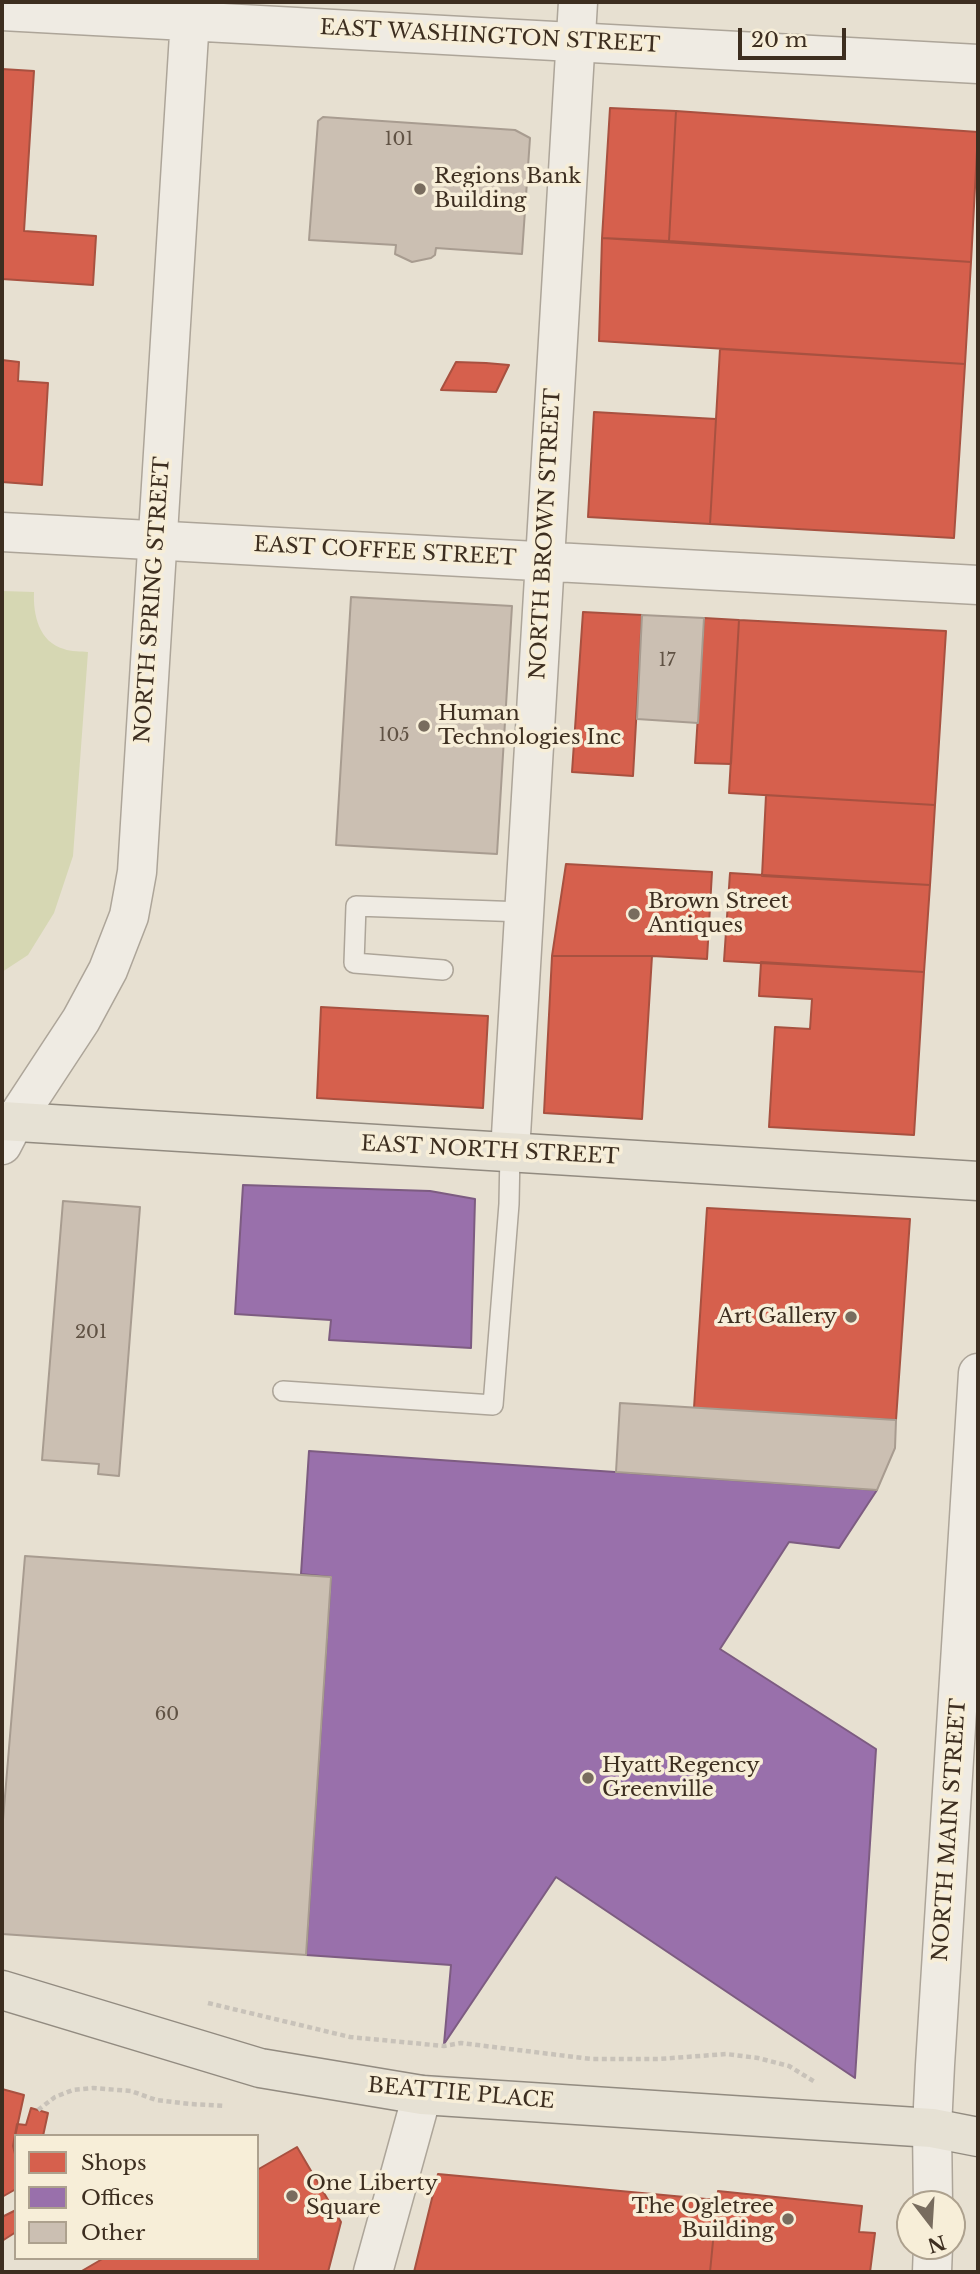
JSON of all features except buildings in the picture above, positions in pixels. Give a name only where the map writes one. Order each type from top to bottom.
[{"type":"main road","name":"EAST NORTH STREET","points":[[6,1129],[510,1152],[978,1181]]},
{"type":"main road","name":"BEATTIE PLACE","points":[[2,1990],[260,2068],[422,2095],[932,2128],[978,2137]]},
{"type":"street","name":"NORTH BROWN STREET","points":[[510,1152],[578,2]]},
{"type":"street","name":"EAST WASHINGTON STREET","points":[[2,11],[190,11],[575,41],[978,64]]},
{"type":"street","name":"NORTH SPRING STREET","points":[[6,1129],[81,1020],[108,970],[129,916],[137,872],[190,11]]},
{"type":"street","name":"EAST COFFEE STREET","points":[[2,532],[978,585]]},
{"type":"street","name":"NORTH MAIN STREET","points":[[933,2190],[932,2128],[978,1373]]},
{"type":"street","points":[[373,2272],[422,2095]]},
{"type":"lane","points":[[443,970],[354,963],[356,906],[524,912]]},
{"type":"lane","points":[[283,1391],[493,1405],[509,1204],[510,1152]]},
{"type":"path","points":[[208,2003],[350,2037],[444,2046],[460,2043],[591,2059],[659,2059],[726,2054],[758,2058],[789,2066],[817,2083]]},
{"type":"path","points":[[38,2110],[55,2097],[73,2090],[93,2088],[131,2091],[156,2100],[225,2106]]},
{"type":"green space","points":[[2,591],[34,592],[36,618],[43,634],[55,645],[67,650],[88,652],[73,856],[54,913],[28,955],[2,972]]},
{"type":"place","name":"Regions Bank Building","points":[[420,189]]},
{"type":"place","name":"Human Technologies Inc","points":[[424,726]]},
{"type":"place","name":"Brown Street Antiques","points":[[634,914]]},
{"type":"place","name":"Art Gallery","points":[[851,1317]]},
{"type":"place","name":"Hyatt Regency Greenville","points":[[588,1778]]},
{"type":"place","name":"One Liberty Square","points":[[292,2196]]},
{"type":"place","name":"The Ogletree Building","points":[[788,2219]]}]
